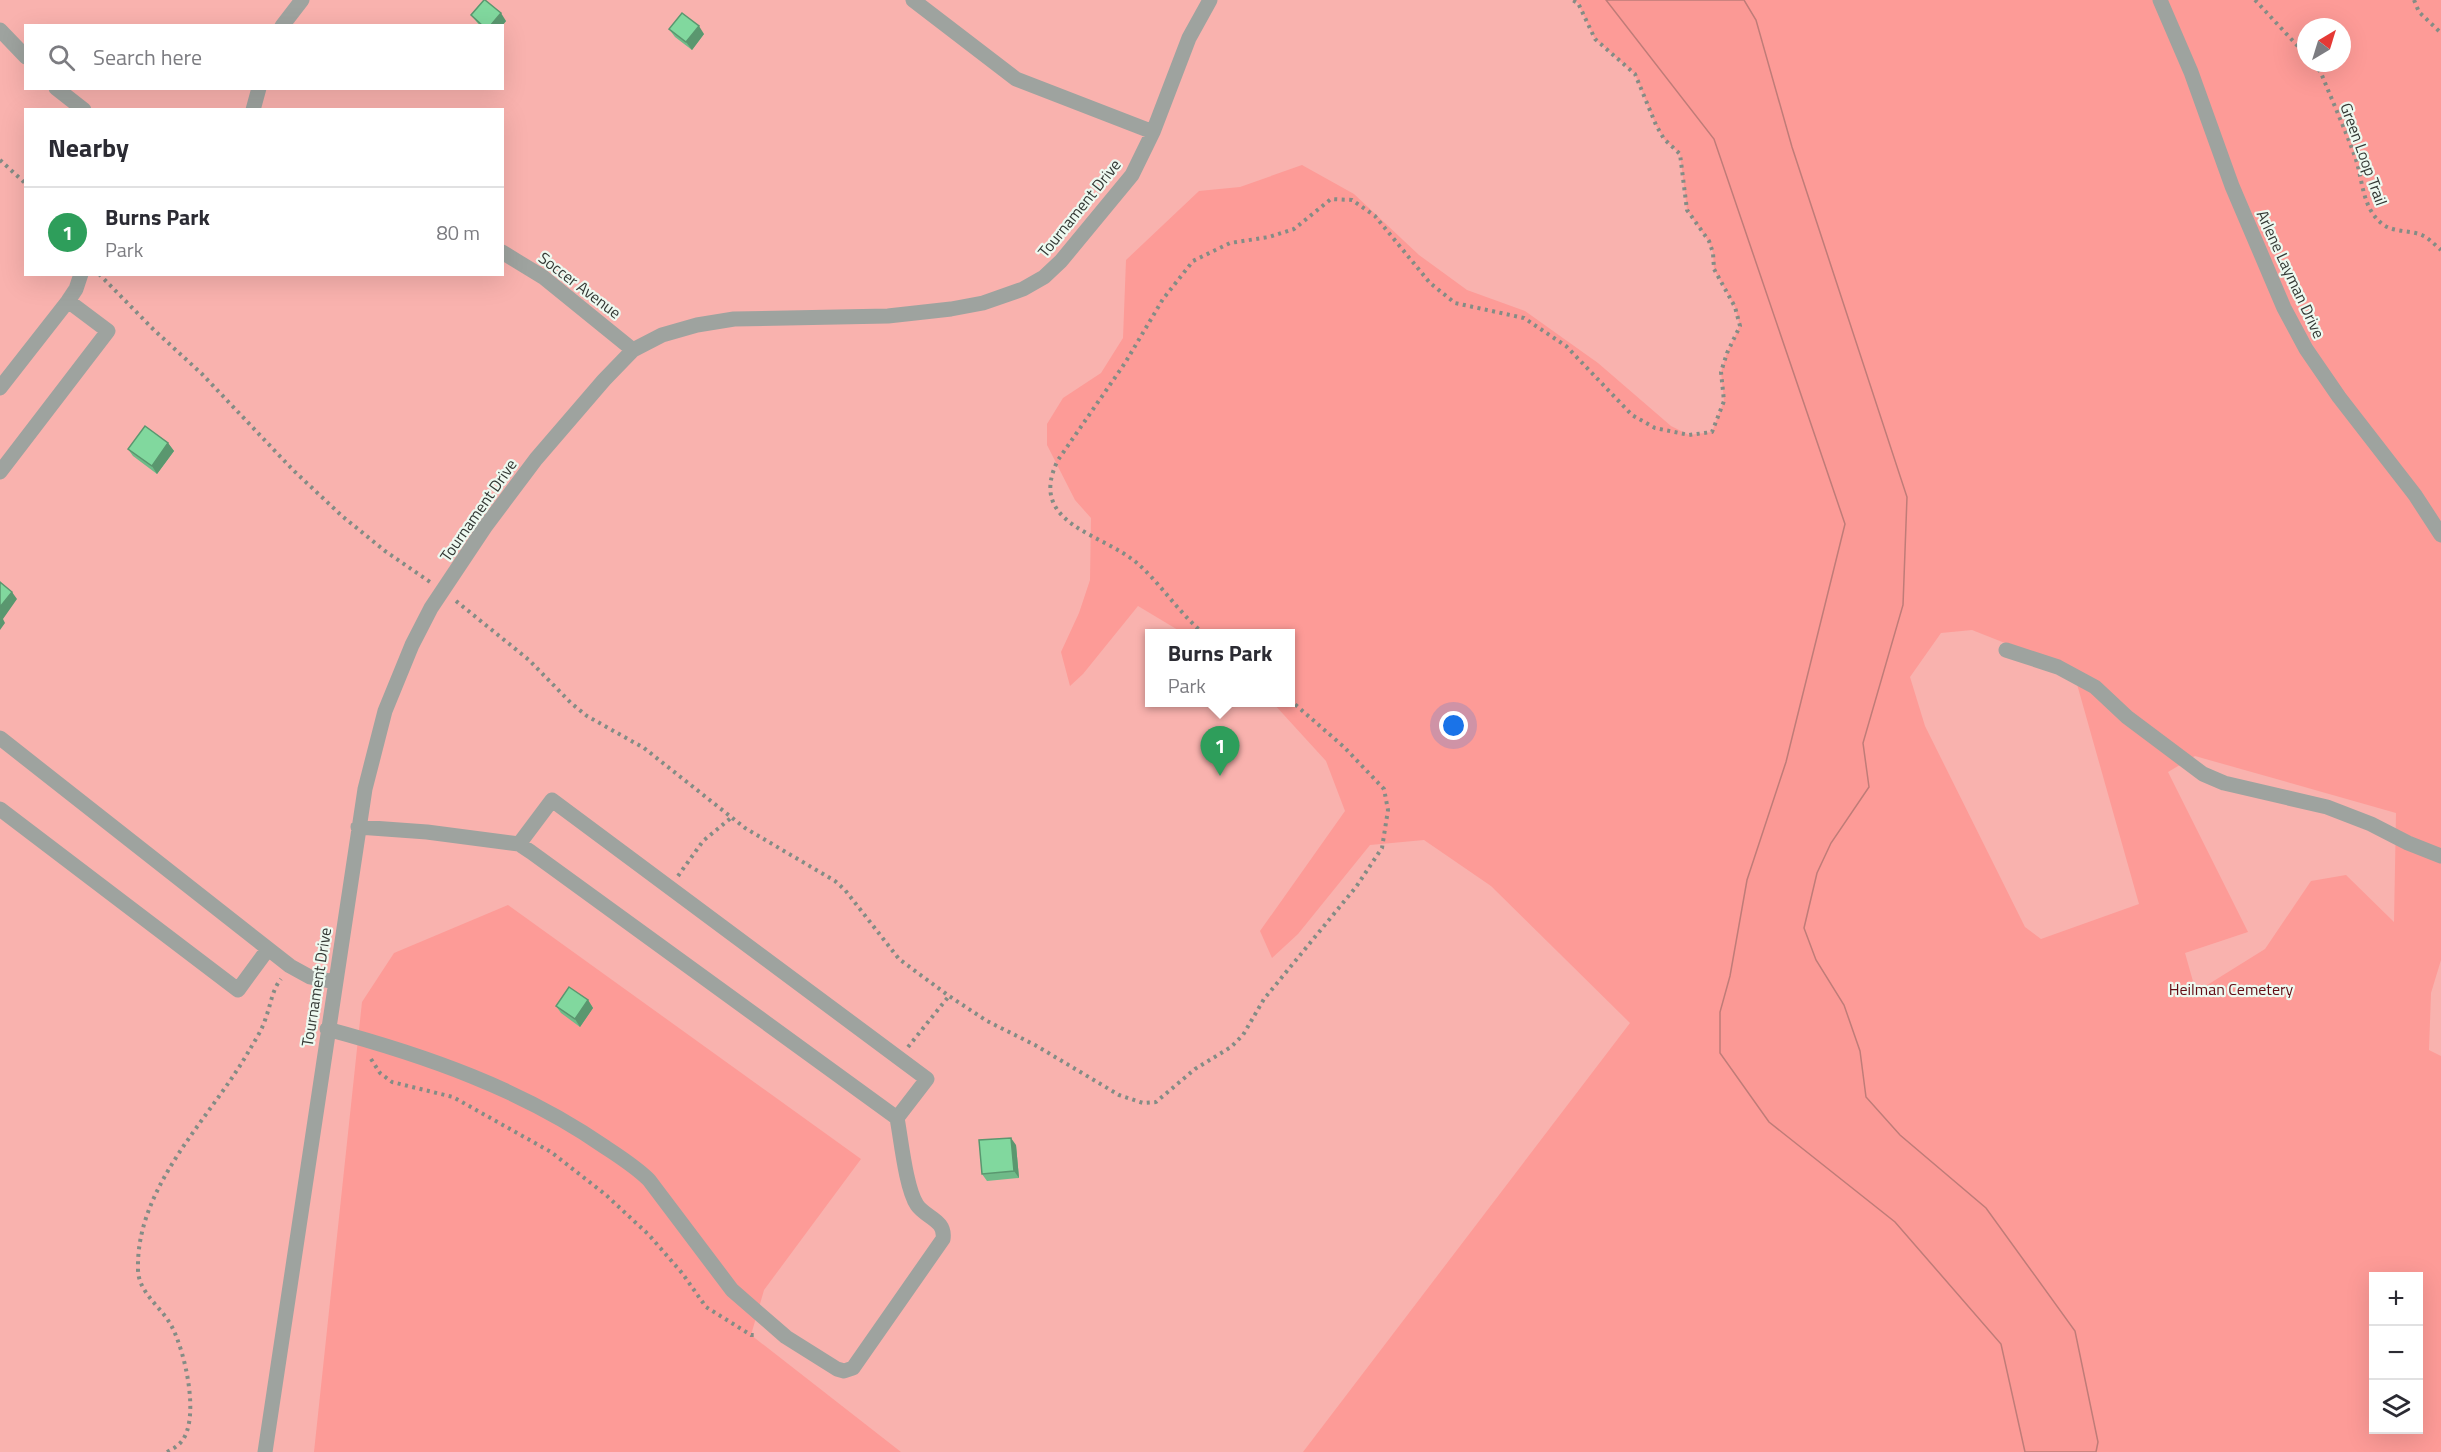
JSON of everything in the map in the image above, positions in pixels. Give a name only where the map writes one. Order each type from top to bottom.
[{"type":"street","points":[[284,24],[302,0]]},
{"type":"street","points":[[913,0],[1016,79],[1153,132]]},
{"type":"street","name":"Tournament Drive","points":[[265,1452],[364,789],[385,711],[412,645],[443,591],[485,526],[536,459],[604,380],[633,350],[662,335],[697,325],[734,319],[888,316],[951,309],[983,303],[1023,289],[1044,277],[1061,261],[1132,175],[1153,132],[1190,38],[1210,0]]},
{"type":"street","name":"Arlene Layman Drive","points":[[2160,0],[2191,72],[2232,186],[2284,308],[2306,349],[2339,397],[2415,495],[2441,535]]},
{"type":"street","points":[[0,30],[24,55]]},
{"type":"street","points":[[59,90],[81,108]]},
{"type":"street","points":[[254,108],[258,90]]},
{"type":"street","name":"Soccer Avenue","points":[[504,253],[543,277],[633,350]]},
{"type":"street","points":[[0,388],[68,302],[80,276]]},
{"type":"street","points":[[0,472],[108,331],[68,302]]},
{"type":"street","points":[[2006,650],[2058,667],[2095,687],[2127,717],[2203,774],[2224,783],[2326,807],[2371,824],[2408,843],[2441,856]]},
{"type":"street","points":[[0,738],[290,966],[310,977],[335,982]]},
{"type":"street","points":[[519,844],[552,800],[927,1079],[897,1118]]},
{"type":"street","points":[[0,809],[238,990],[268,949]]},
{"type":"street","points":[[327,1029],[411,1053],[529,1101],[562,1118],[633,1166],[661,1194],[732,1290],[786,1337],[837,1369],[844,1371],[853,1368],[943,1239],[944,1232],[941,1225],[920,1208],[912,1195],[897,1118],[519,844],[427,832],[358,827]]},
{"type":"path","points":[[1200,629],[1131,558],[1067,521],[1052,499],[1051,474],[1058,460],[1125,363],[1163,299],[1193,261],[1230,243],[1269,237],[1294,230],[1331,199],[1352,200],[1375,216],[1430,283],[1455,303],[1524,318],[1566,346],[1632,415],[1655,428],[1689,435],[1712,432],[1724,401],[1721,372],[1740,326],[1735,307],[1714,269],[1713,253],[1709,242],[1687,210],[1680,154],[1664,139],[1656,125],[1635,74],[1595,39],[1578,3],[1572,0]]},
{"type":"path","points":[[2255,0],[2297,45]]},
{"type":"path","points":[[2414,0],[2419,12],[2441,33]]},
{"type":"path","name":"Green Loop Trail","points":[[2320,72],[2355,157],[2366,201],[2372,213],[2380,223],[2390,229],[2419,234],[2441,250]]},
{"type":"path","points":[[0,160],[24,182]]},
{"type":"path","points":[[101,276],[153,329],[202,374],[293,470],[342,516],[385,551],[443,591],[529,660],[587,716],[644,748],[732,817],[845,890],[899,959],[949,996],[987,1021],[1035,1045],[1119,1095],[1143,1103],[1156,1102],[1195,1069],[1231,1047],[1243,1035],[1264,999],[1356,887],[1382,848],[1386,837],[1388,810],[1384,789],[1344,747],[1295,704]]},
{"type":"path","points":[[670,887],[703,841],[732,817]]},
{"type":"path","points":[[167,1452],[181,1442],[186,1435],[190,1410],[189,1382],[177,1338],[171,1325],[142,1288],[138,1277],[142,1234],[149,1212],[172,1164],[244,1061],[266,1018],[275,985],[290,966]]},
{"type":"path","points":[[900,1058],[949,996]]},
{"type":"path","points":[[359,1038],[380,1073],[392,1082],[453,1097],[476,1112],[513,1129],[575,1169],[649,1235],[682,1273],[706,1307],[751,1335],[786,1337]]},
{"type":"green space","name":"Heilman Cemetery","points":[[0,0],[2441,0],[2441,1452],[0,1452]]},
{"type":"green space","name":"Heilman Cemetery","points":[[1572,0],[2441,0],[2441,960],[2431,993],[2429,1050],[2441,1056],[2441,1452],[1303,1452],[1630,1023],[1491,886],[1424,840],[1370,845],[1298,934],[1272,958],[1260,931],[1345,811],[1326,761],[1277,707],[1295,707],[1295,629],[1176,629],[1138,606],[1083,674],[1070,686],[1061,652],[1079,613],[1090,580],[1091,518],[1075,500],[1047,445],[1047,424],[1063,398],[1101,373],[1123,338],[1126,260],[1199,191],[1240,187],[1302,165],[1354,194],[1419,255],[1467,290],[1525,311],[1598,363],[1671,426],[1689,435],[1712,432],[1724,401],[1721,372],[1740,326],[1735,307],[1714,269],[1713,253],[1709,242],[1687,210],[1680,154],[1664,139],[1656,125],[1635,74],[1595,39],[1578,3]],"holes":[[[1972,630],[2073,670],[2139,904],[2041,939],[2025,927],[1925,726],[1910,677],[1941,633]],[[2195,756],[2396,813],[2394,922],[2346,875],[2311,881],[2265,949],[2196,992],[2185,953],[2248,932],[2168,772]]]},
{"type":"green space","points":[[508,905],[861,1159],[764,1290],[751,1335],[901,1452],[314,1452],[362,1002],[394,953]]},
{"type":"shaded area","points":[[1606,0],[1744,0],[1756,20],[1792,147],[1907,497],[1903,605],[1863,743],[1869,787],[1831,843],[1817,873],[1804,928],[1816,960],[1844,1005],[1860,1051],[1866,1097],[1900,1135],[1986,1208],[2075,1331],[2098,1442],[2096,1452],[2025,1452],[2001,1344],[1895,1222],[1769,1122],[1720,1053],[1720,1012],[1730,976],[1747,880],[1786,762],[1845,524],[1714,139]]},
{"type":"building","points":[[484,0],[501,13],[492,24],[481,24],[471,15]]},
{"type":"building","points":[[682,13],[699,26],[686,42],[669,29]]},
{"type":"building","points":[[145,426],[168,443],[152,466],[128,449]]},
{"type":"building","points":[[0,582],[12,592],[0,607]]},
{"type":"building","points":[[569,987],[588,1000],[575,1019],[556,1006]]},
{"type":"building","points":[[1011,1138],[1014,1171],[982,1174],[979,1140]]},
{"type":"place","name":"Burns Park","points":[[1220,776]]}]
